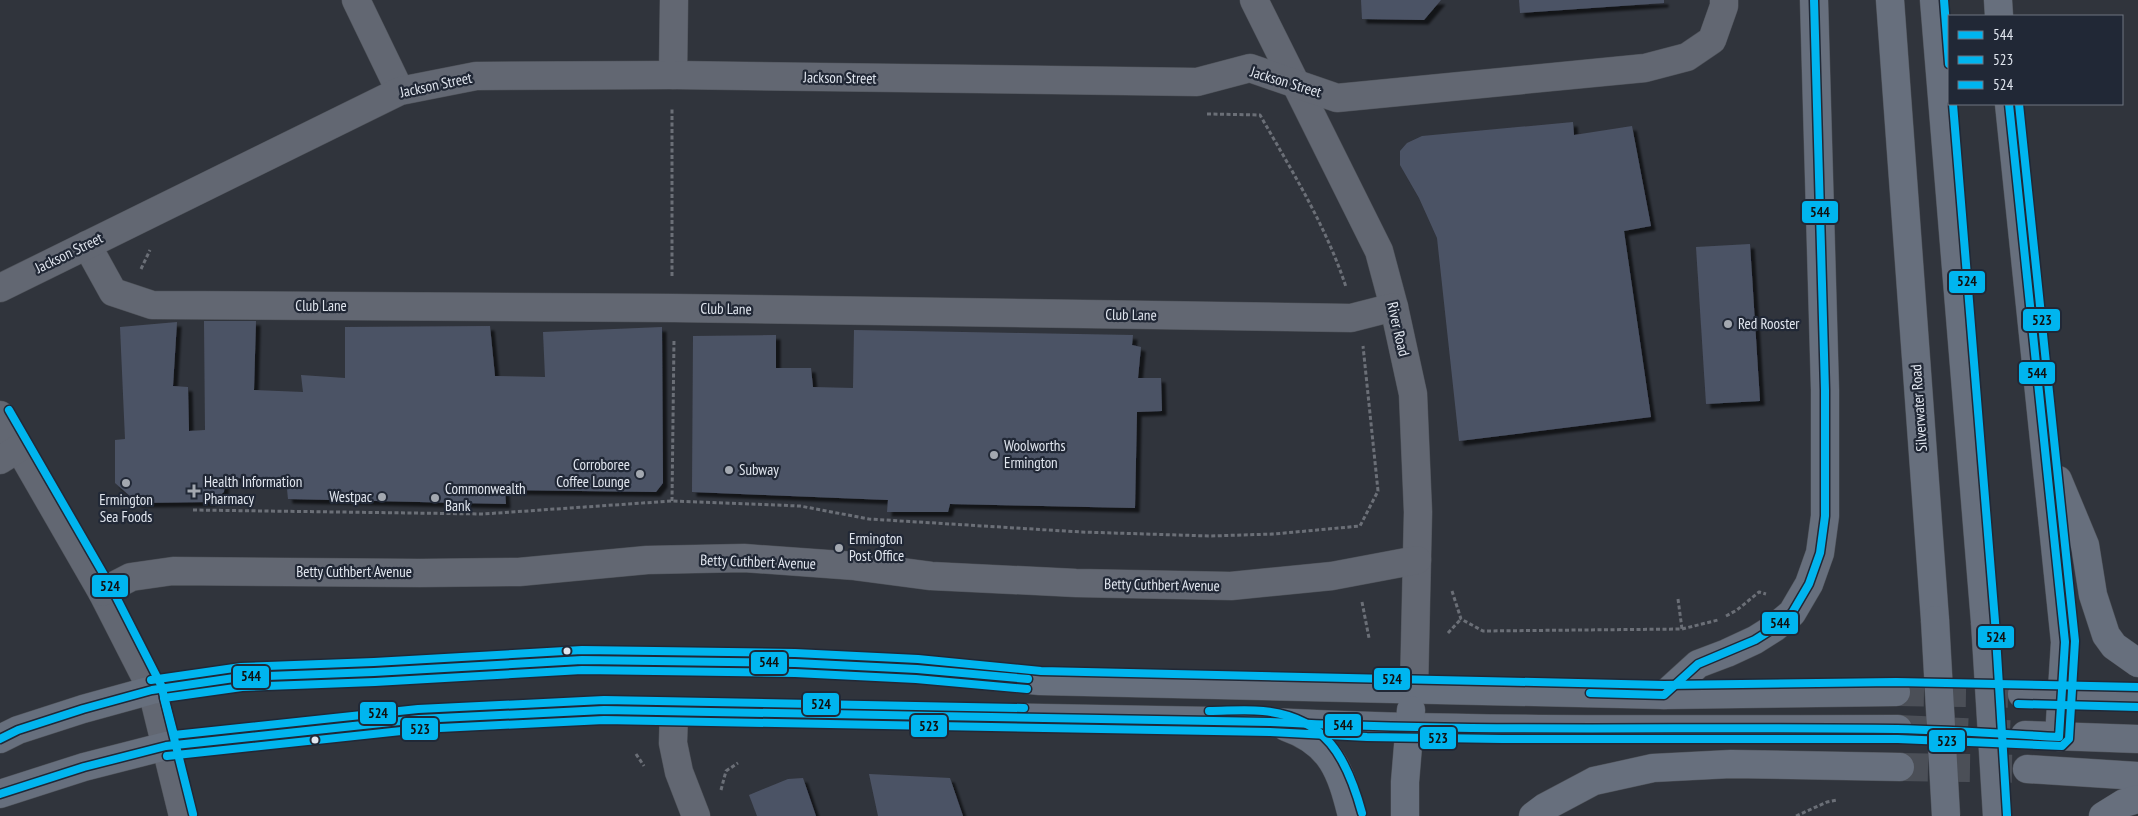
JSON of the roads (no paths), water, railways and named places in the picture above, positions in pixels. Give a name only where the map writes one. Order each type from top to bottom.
[{"type":"highway","points":[[1664,695],[1698,664],[1755,640],[1774,628],[1792,613],[1809,584],[1820,553],[1825,516],[1825,390],[1814,0]]},
{"type":"highway","name":"Silverwater Road","points":[[1890,0],[1935,620],[1946,816]]},
{"type":"highway","points":[[1934,0],[1985,622],[1997,816]]},
{"type":"highway","points":[[1998,0],[1999,15]]},
{"type":"highway","points":[[2009,105],[2065,642],[2059,737]]},
{"type":"highway","points":[[2046,454],[2084,545],[2092,595],[2106,635],[2114,646],[2138,663]]},
{"type":"highway","points":[[0,739],[18,730],[83,709],[152,690],[241,677],[374,672],[582,660],[795,663],[917,669],[1040,680],[1664,695],[1896,692]]},
{"type":"highway","points":[[1405,816],[1405,782],[1414,689]]},
{"type":"highway","points":[[2022,694],[2138,698]]},
{"type":"highway","points":[[0,794],[84,766],[166,746],[419,719],[604,710],[1071,720],[1270,722],[1502,730],[1898,729]]},
{"type":"highway","points":[[1270,722],[1302,732],[1321,745],[1333,760],[1344,785],[1352,816]]},
{"type":"highway","points":[[2025,735],[2138,739]]},
{"type":"highway","points":[[1533,816],[1545,806],[1594,782],[1653,768],[1731,764],[1900,767]]},
{"type":"highway","points":[[2027,769],[2138,776]]},
{"type":"highway","points":[[2103,816],[2124,803],[2138,799]]},
{"type":"street","points":[[356,0],[400,91]]},
{"type":"street","points":[[672,75],[674,0]]},
{"type":"street","name":"River Road","points":[[1254,0],[1379,251],[1394,307],[1413,394],[1418,512],[1414,689]]},
{"type":"street","name":"Jackson Street","points":[[0,288],[400,91],[476,76],[672,75],[1197,82],[1250,68],[1337,98],[1636,69],[1687,57],[1712,40],[1724,6],[1724,0]]},
{"type":"street","name":"Club Lane","points":[[87,245],[113,292],[152,305],[1359,326],[1394,307]]},
{"type":"street","points":[[0,415],[9,454],[102,592],[152,690],[183,816]]},
{"type":"street","name":"Betty Cuthbert Avenue","points":[[102,592],[131,578],[174,571],[519,572],[647,560],[744,558],[855,566],[931,576],[1076,583],[1230,586],[1332,576],[1417,560]]},
{"type":"street","points":[[674,711],[674,743],[679,772],[696,816]]},
{"type":"tunnel","points":[[1896,692],[2022,694]]},
{"type":"tunnel","points":[[1898,729],[2025,735]]},
{"type":"tunnel","points":[[1900,767],[2027,769]]},
{"type":"place","name":"Red Rooster","points":[[1728,324]]},
{"type":"place","name":"Woolworths Ermington","points":[[994,455]]},
{"type":"place","name":"Subway","points":[[729,470]]},
{"type":"place","name":"Corroboree Coffee Lounge","points":[[640,474]]},
{"type":"place","name":"Ermington Sea Foods","points":[[126,483]]},
{"type":"place","name":"Health Information Pharmacy","points":[[194,491]]},
{"type":"place","name":"Westpac","points":[[382,497]]},
{"type":"place","name":"Commonwealth Bank","points":[[435,498]]},
{"type":"place","name":"Ermington Post Office","points":[[839,548]]}]
